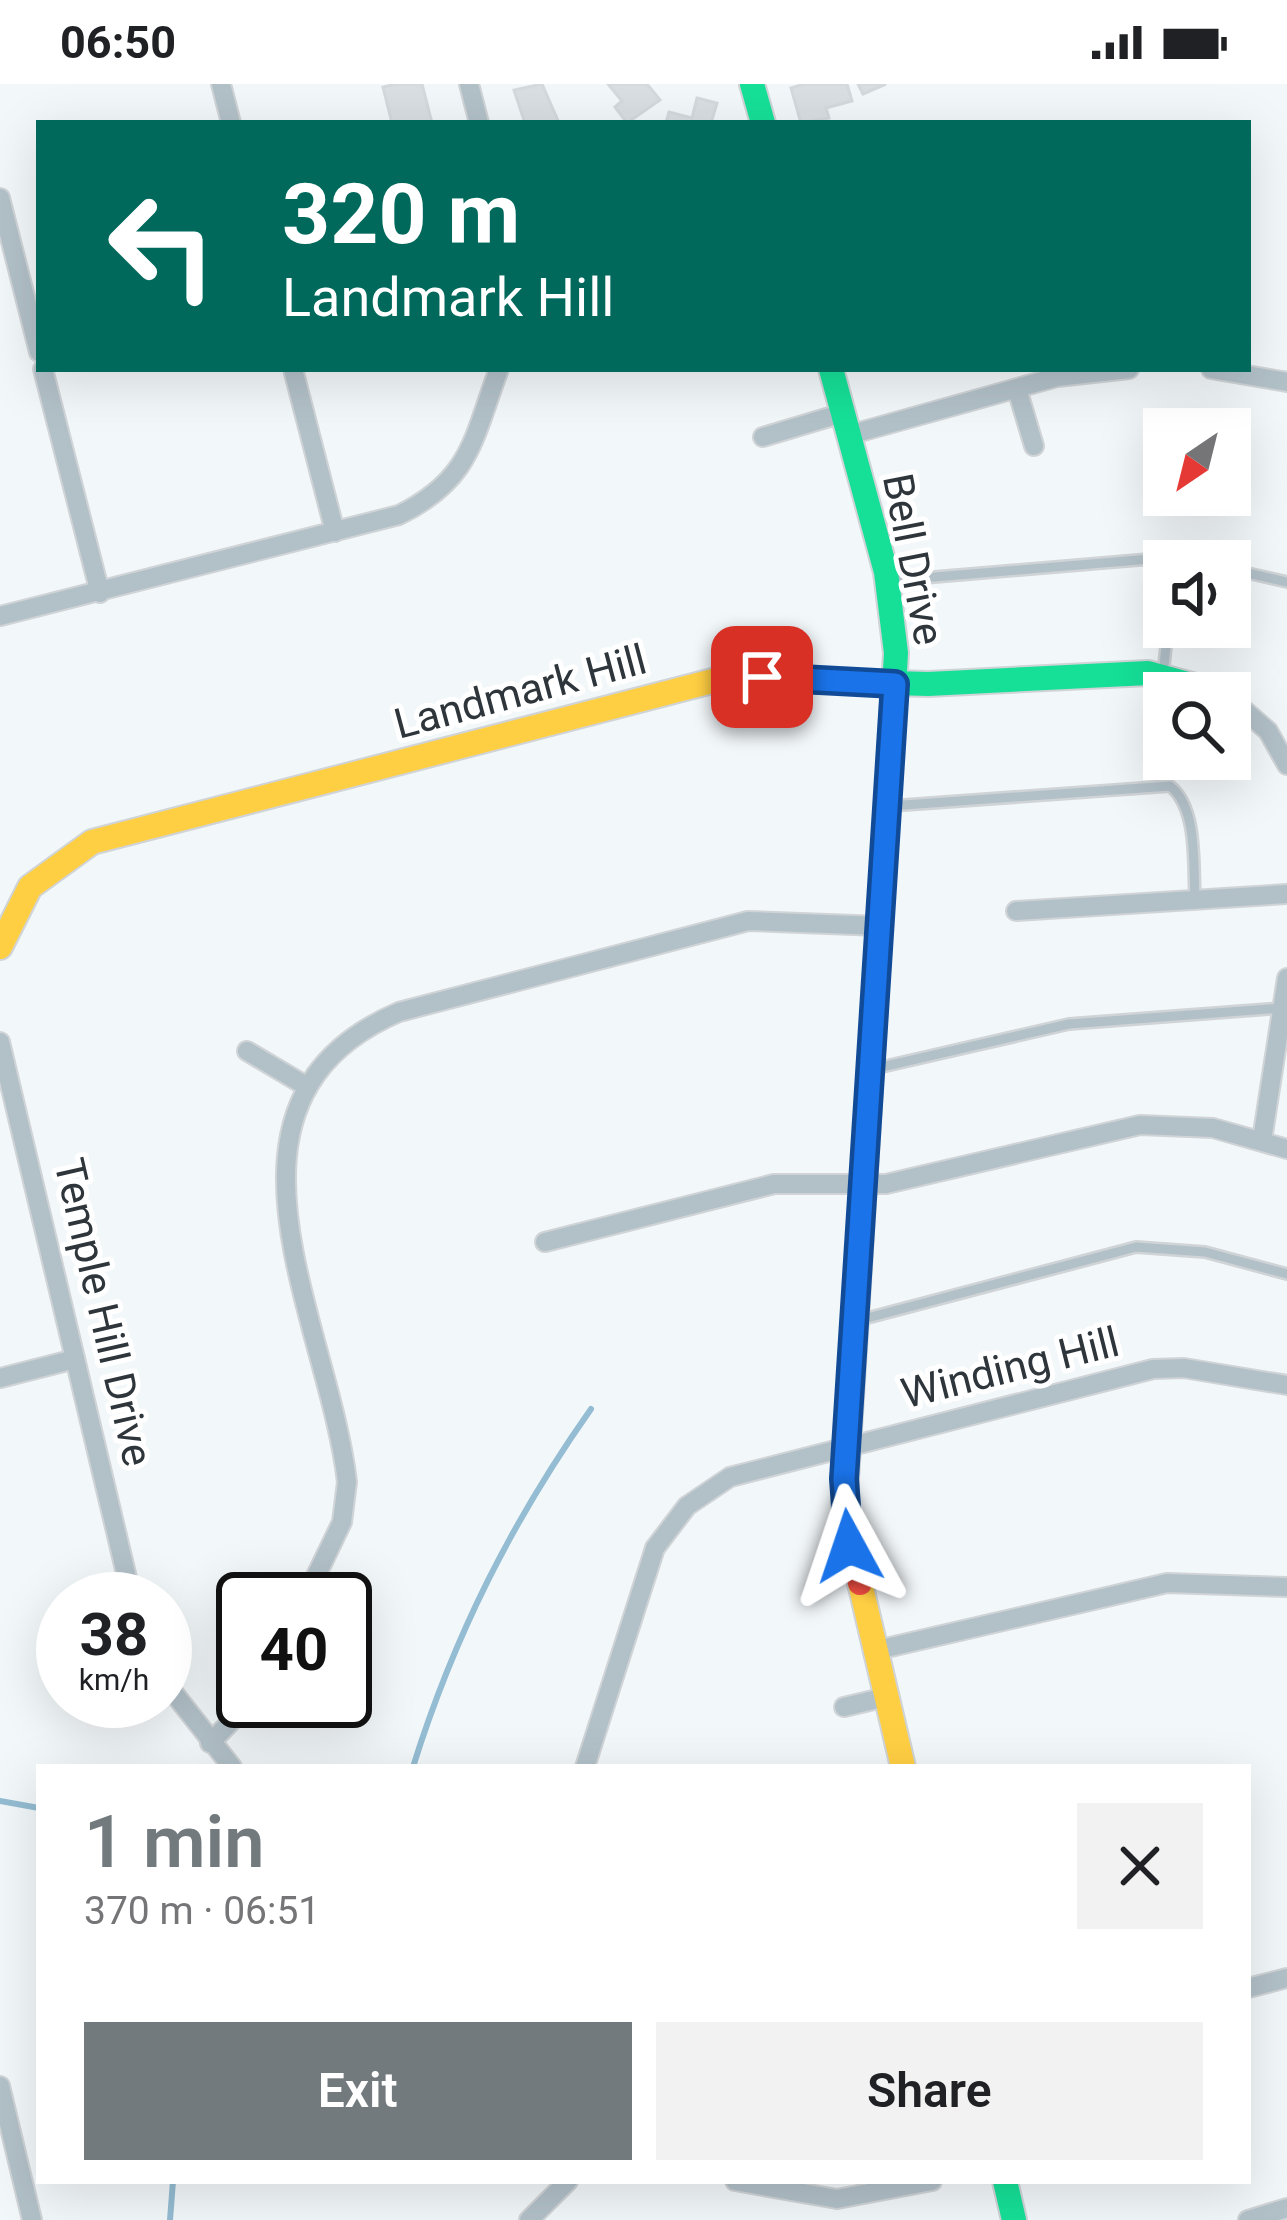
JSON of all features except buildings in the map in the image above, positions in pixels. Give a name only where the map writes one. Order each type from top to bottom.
[{"type":"street","points":[[221,84],[230,120]]},
{"type":"street","points":[[469,84],[478,120]]},
{"type":"street","points":[[752,84],[762,120]]},
{"type":"street","points":[[0,198],[36,340]]},
{"type":"street","points":[[44,372],[100,593]]},
{"type":"street","points":[[294,372],[335,532]]},
{"type":"street","points":[[0,616],[399,515],[447,485],[478,438],[499,372]]},
{"type":"street","name":"Bell Drive","points":[[832,372],[895,620],[890,806],[844,1512],[902,1764]]},
{"type":"street","points":[[763,437],[1108,372]]},
{"type":"street","points":[[1229,372],[1287,382]]},
{"type":"street","points":[[1017,388],[1034,446]]},
{"type":"street","name":"Landmark Hill","points":[[7,906],[47,871],[92,842],[724,678],[895,684],[1143,676]]},
{"type":"street","points":[[1251,714],[1287,765]]},
{"type":"street","points":[[1016,911],[1287,894]]},
{"type":"street","points":[[0,946],[7,906]]},
{"type":"street","points":[[318,1572],[342,1522],[347,1482],[284,1186],[292,1114],[306,1086],[346,1039],[398,1012],[748,921],[880,926]]},
{"type":"street","points":[[1262,1140],[1287,978]]},
{"type":"street","name":"Temple Hill Drive","points":[[0,1042],[125,1572]]},
{"type":"street","points":[[247,1051],[306,1086]]},
{"type":"street","points":[[545,1242],[774,1184],[863,1185],[1140,1125],[1213,1128],[1287,1149]]},
{"type":"street","points":[[0,1378],[75,1359]]},
{"type":"street","name":"Winding Hill","points":[[586,1764],[643,1577],[675,1519],[730,1477],[847,1443],[1153,1369],[1184,1368],[1287,1385]]},
{"type":"street","points":[[873,1651],[1167,1583],[1287,1587]]},
{"type":"street","points":[[844,1707],[886,1697]]},
{"type":"street","points":[[192,1719],[229,1764]]},
{"type":"street","points":[[210,1743],[224,1728]]},
{"type":"street","points":[[1251,1987],[1287,1978]]},
{"type":"street","points":[[0,2086],[32,2220]]},
{"type":"street","points":[[530,2220],[565,2184]]},
{"type":"street","points":[[752,2184],[837,2199],[916,2184]]},
{"type":"street","points":[[1006,2184],[1014,2220]]},
{"type":"street","points":[[1248,2220],[1287,2208]]},
{"type":"lane","points":[[887,581],[1143,561]]},
{"type":"lane","points":[[1251,573],[1287,581]]},
{"type":"lane","points":[[890,806],[1170,786],[1182,795],[1186,811],[1195,898]]},
{"type":"lane","points":[[873,1070],[1069,1024],[1282,1008]]},
{"type":"lane","points":[[854,1322],[1136,1247],[1205,1252],[1287,1274]]},
{"type":"waterway","points":[[414,1764],[447,1672],[488,1581],[591,1409]]},
{"type":"waterway","points":[[0,1801],[36,1807]]},
{"type":"waterway","points":[[170,2220],[173,2184]]},
{"type":"traffic: fast","points":[[752,84],[762,120]]},
{"type":"traffic: fast","points":[[832,372],[886,572],[896,653],[884,858]]},
{"type":"traffic: fast","points":[[828,681],[928,684],[1143,673]]},
{"type":"traffic: fast","points":[[1006,2184],[1014,2220]]},
{"type":"traffic: slow","points":[[0,947],[30,887],[92,842],[724,678],[828,681]]},
{"type":"traffic: slow","points":[[860,1583],[902,1764]]},
{"type":"traffic: jam","points":[[860,1583],[844,1512],[884,858]]},
{"type":"route","points":[[762,677],[895,684],[844,1479],[849,1546]]}]
